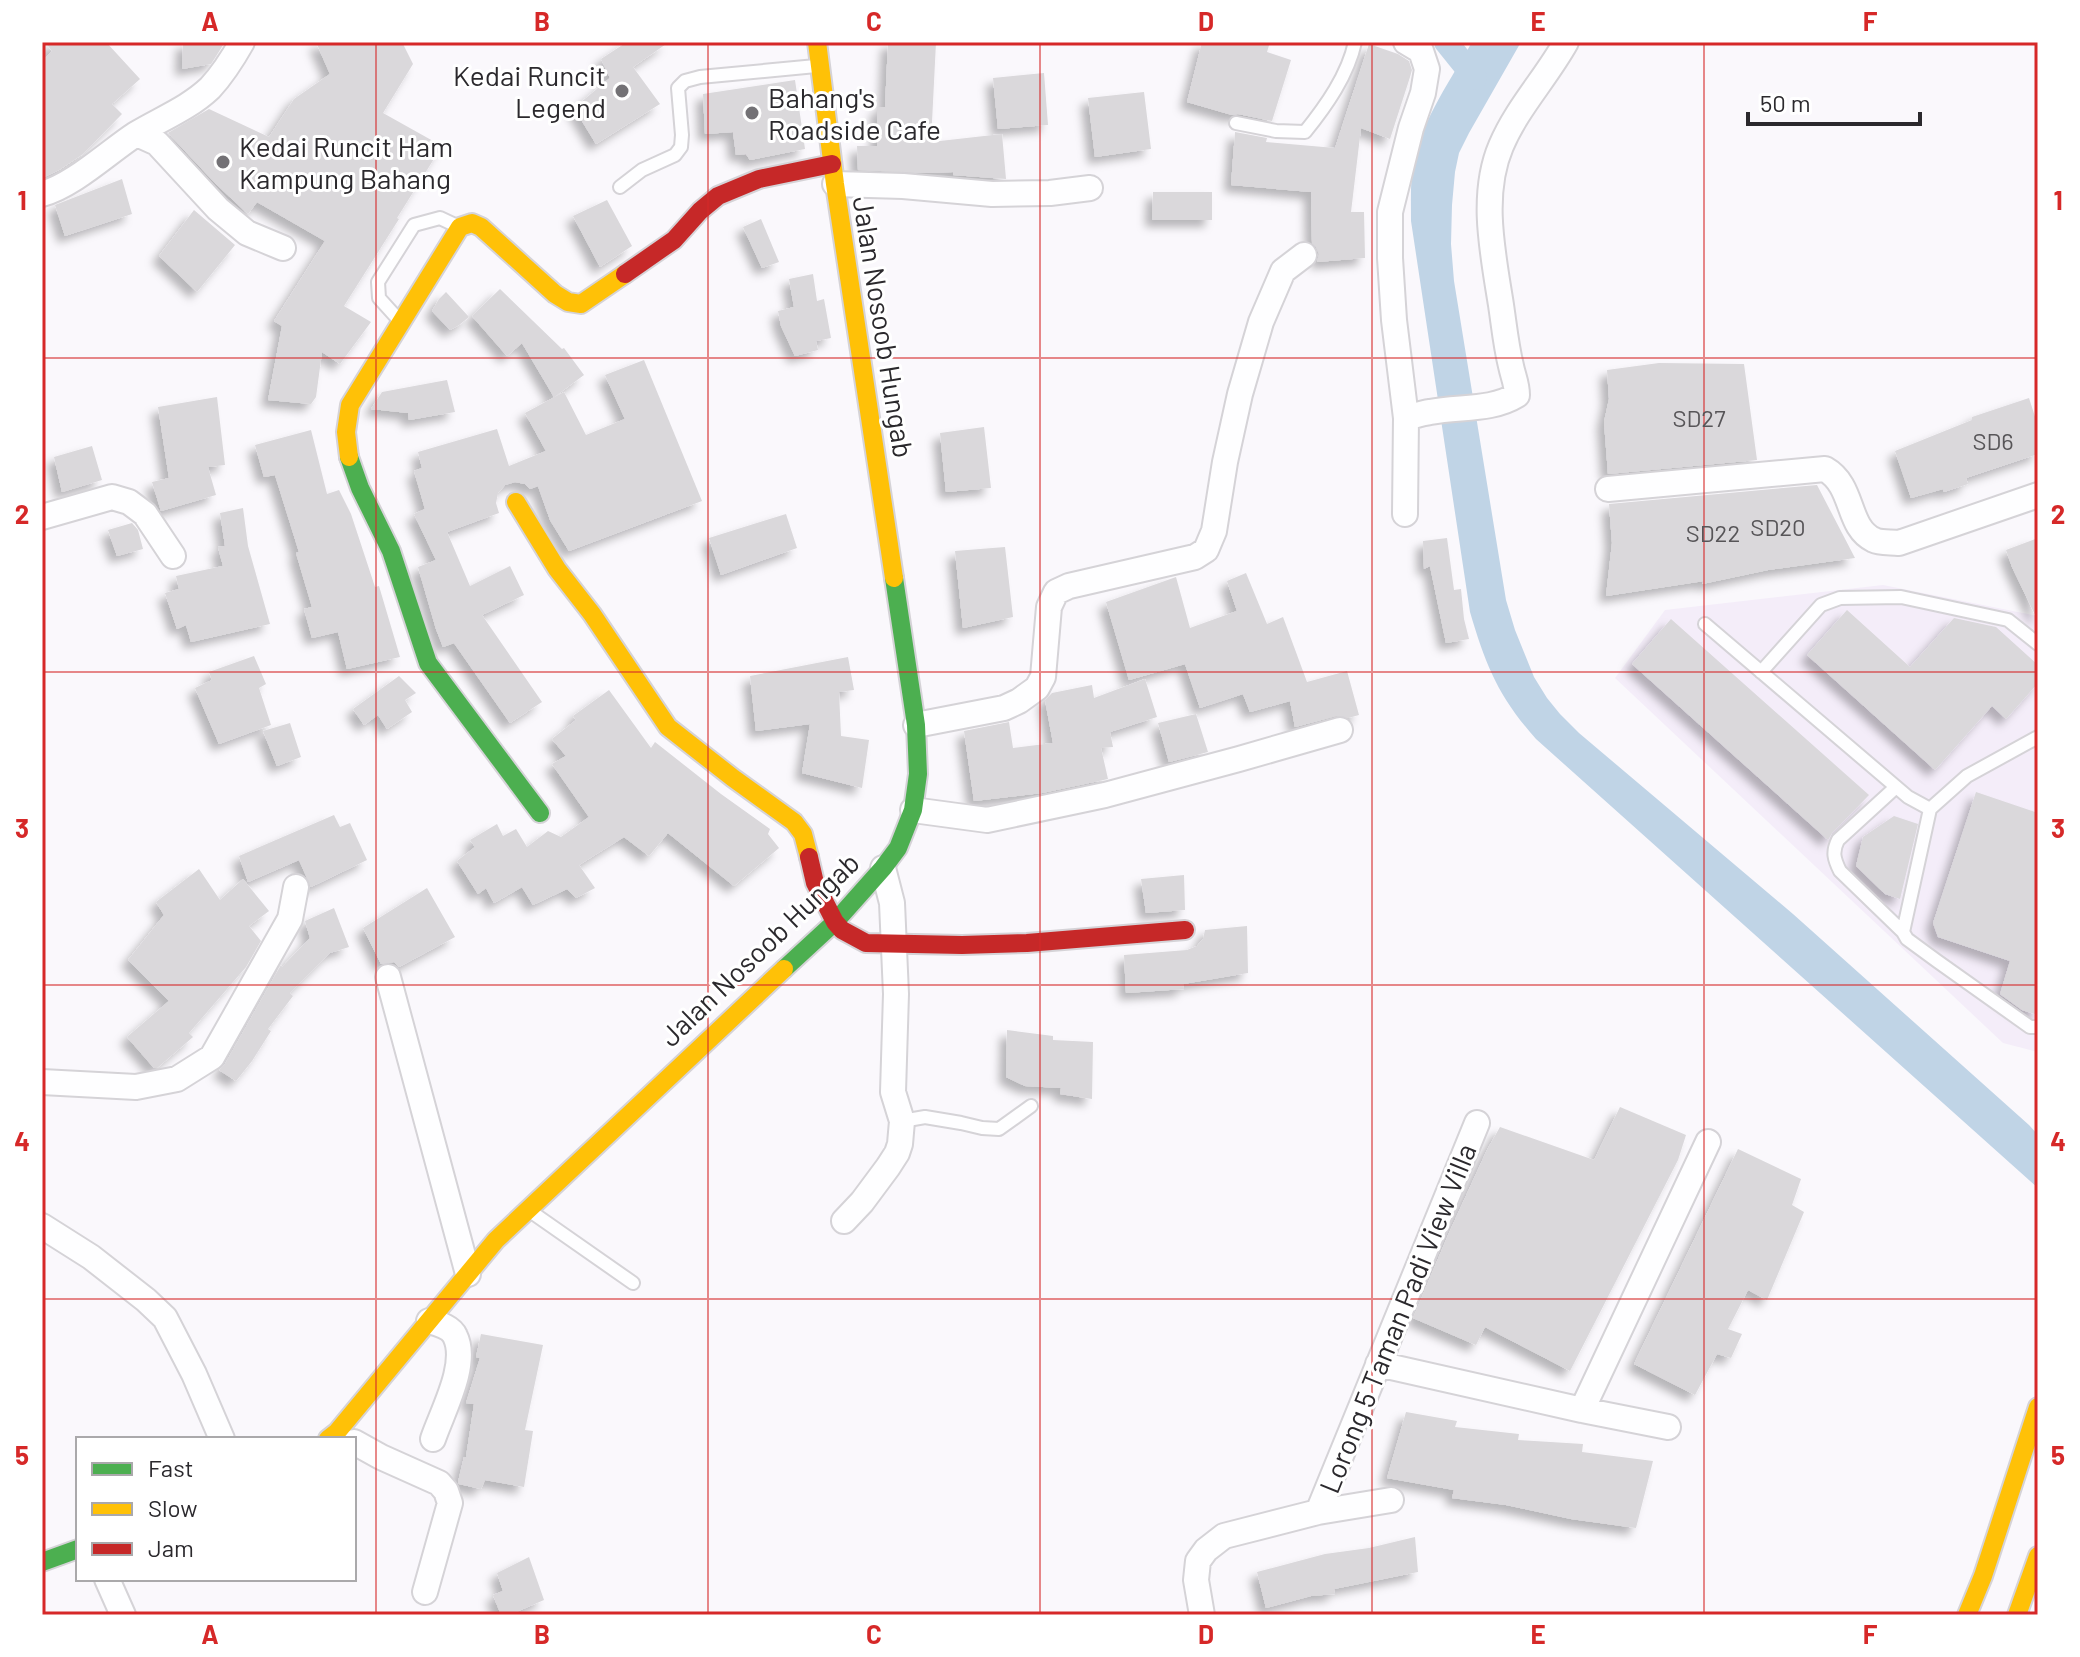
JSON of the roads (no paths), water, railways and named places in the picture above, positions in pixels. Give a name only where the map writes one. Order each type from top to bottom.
[{"type":"street","points":[[43,195],[209,89],[242,42]]},
{"type":"street","name":"Jalan Nosoob Hungab","points":[[343,1437],[429,1321],[496,1240],[835,922],[898,848],[913,810],[918,774],[916,725],[833,174],[817,42]]},
{"type":"street","points":[[1405,514],[1406,418],[1394,320],[1390,212],[1427,69],[1421,51],[1406,42]]},
{"type":"street","points":[[1406,418],[1488,406],[1507,402],[1517,395],[1490,227],[1494,172],[1500,148],[1522,106],[1566,42]]},
{"type":"street","points":[[137,134],[157,143],[218,209],[247,233],[283,248]]},
{"type":"street","points":[[540,813],[428,663],[391,550],[353,470],[347,449],[346,428],[350,405],[460,227],[472,223],[481,227],[555,294],[568,302],[581,304],[675,239],[717,197],[778,175],[833,174],[903,186],[992,194],[1050,193],[1090,188]]},
{"type":"street","points":[[916,725],[1004,708],[1037,688],[1043,677],[1049,607],[1056,592],[1069,586],[1195,557],[1206,550],[1214,531],[1240,394],[1261,322],[1283,271],[1304,255]]},
{"type":"street","points":[[1608,489],[1825,469],[1835,475],[1846,490],[1860,529],[1875,541],[1899,543],[2038,495]]},
{"type":"street","points":[[42,517],[112,497],[129,502],[145,514],[173,556]]},
{"type":"street","points":[[516,502],[557,569],[592,614],[668,727],[794,822],[803,834],[815,883],[842,930],[866,943],[962,945],[1185,930]]},
{"type":"street","points":[[913,810],[987,820],[1105,795],[1340,730]]},
{"type":"street","points":[[844,1221],[862,1202],[897,1153],[902,1121],[893,1092],[894,942],[892,903],[883,868]]},
{"type":"street","points":[[42,1082],[136,1087],[177,1079],[212,1057],[290,919],[296,887]]},
{"type":"street","points":[[388,977],[468,1274]]},
{"type":"street","name":"Lorong 5 Taman Padi View Villa","points":[[1318,1512],[1477,1123]]},
{"type":"street","points":[[1582,1410],[1708,1142]]},
{"type":"street","points":[[42,1226],[91,1257],[165,1318],[221,1437]]},
{"type":"street","points":[[429,1321],[445,1326],[455,1336],[459,1354],[456,1381],[433,1439]]},
{"type":"street","points":[[1378,1364],[1668,1427]]},
{"type":"street","points":[[1967,1615],[1983,1576],[2038,1407]]},
{"type":"street","points":[[356,1445],[439,1483],[446,1491],[450,1503],[425,1592]]},
{"type":"street","points":[[1202,1615],[1196,1580],[1198,1561],[1224,1536],[1318,1512],[1391,1500]]},
{"type":"street","points":[[42,1562],[76,1550]]},
{"type":"street","points":[[2017,1615],[2038,1556]]},
{"type":"street","points":[[108,1581],[123,1615]]},
{"type":"lane","points":[[1236,123],[1276,131],[1305,132],[1324,108],[1352,58],[1355,42]]},
{"type":"lane","points":[[620,187],[642,170],[675,155],[681,147],[678,88],[685,81],[819,66]]},
{"type":"lane","points":[[400,322],[379,298],[378,282],[385,270],[414,225],[440,218],[460,227]]},
{"type":"lane","points":[[1761,672],[1821,605],[1840,598],[1901,597],[2008,620],[2038,644]]},
{"type":"lane","points":[[1705,624],[1908,797],[1930,809]]},
{"type":"lane","points":[[1903,932],[1930,809],[1967,776],[2038,737]]},
{"type":"lane","points":[[1896,787],[1838,840],[1834,860],[1840,871],[1907,939],[2030,1027],[2038,1027]]},
{"type":"lane","points":[[902,1121],[925,1117],[999,1129],[1031,1106]]},
{"type":"lane","points":[[528,1210],[633,1283]]},
{"type":"water","points":[[1472,42],[1521,42],[1459,153],[1452,205],[1451,244],[1454,281],[1506,600],[1534,677],[1547,698],[1579,733],[1793,914],[2029,1125],[2038,1135],[2038,1188],[1536,739],[1512,709],[1495,680],[1470,612],[1411,221],[1412,174],[1418,144],[1439,99]]},
{"type":"waterway","points":[[1446,42],[1475,78]]},
{"type":"place","name":"Kedai Runcit Legend","points":[[622,91]]},
{"type":"place","name":"Bahang's Roadside Cafe","points":[[752,113]]},
{"type":"place","name":"Kedai Runcit Ham Kampung Bahang","points":[[223,162]]}]
